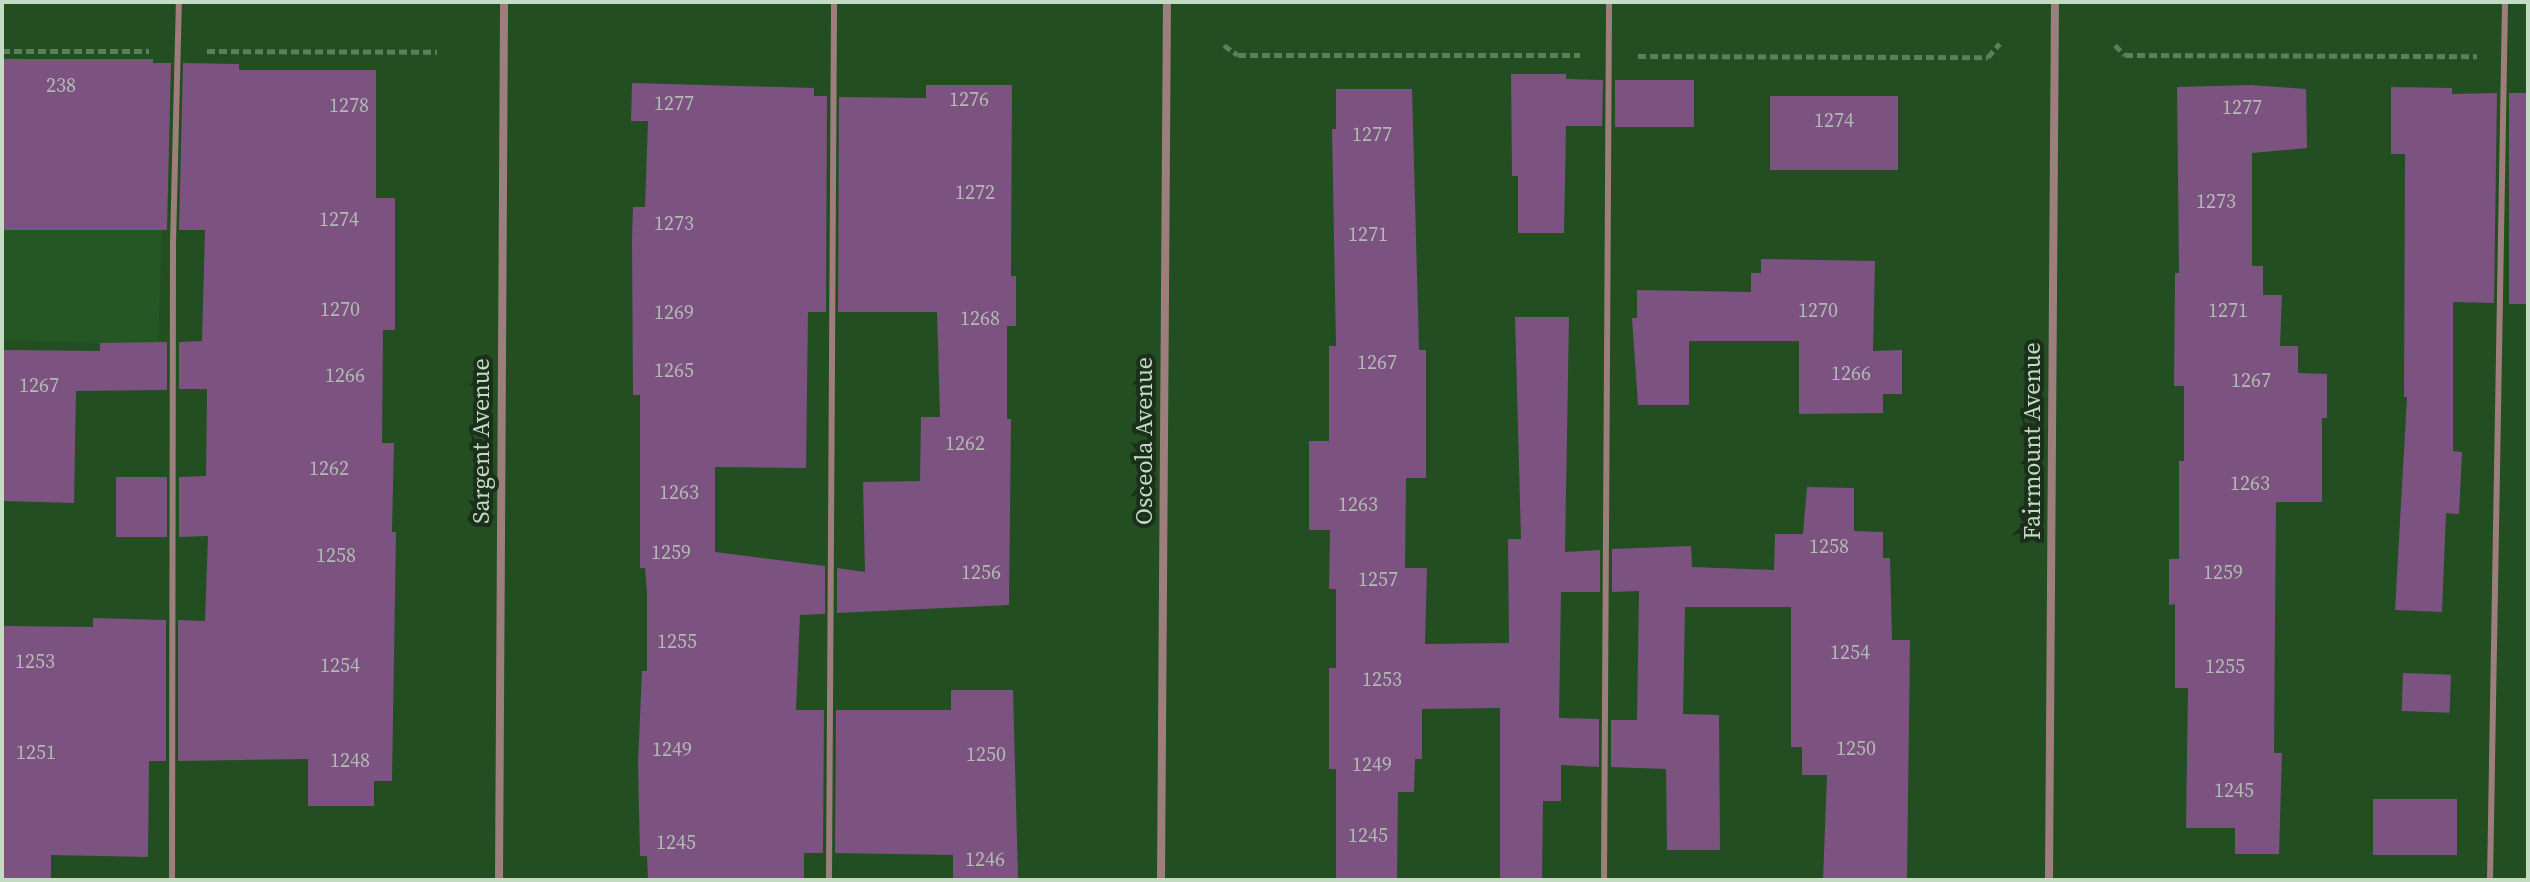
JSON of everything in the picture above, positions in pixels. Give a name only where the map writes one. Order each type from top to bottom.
[{"type":"street","name":"Sargent Avenue","points":[[499,880],[504,2]]},
{"type":"street","name":"Osceola Avenue","points":[[1161,880],[1167,2]]},
{"type":"street","name":"Fairmount Avenue","points":[[2049,880],[2055,2]]},
{"type":"lane","points":[[172,880],[173,243],[179,2]]},
{"type":"lane","points":[[829,880],[834,2]]},
{"type":"lane","points":[[1604,880],[1609,2]]},
{"type":"lane","points":[[2490,880],[2505,2]]},
{"type":"path","points":[[2115,45],[2125,55],[2504,56]]},
{"type":"path","points":[[2,51],[437,52]]},
{"type":"shaded area","points":[[2,58],[168,64],[158,346],[2,340]]},
{"type":"building","points":[[2,59],[153,59],[153,63],[171,63],[167,230],[2,230]]},
{"type":"building","points":[[183,63],[239,64],[239,70],[376,70],[376,198],[395,198],[395,330],[383,330],[382,443],[394,443],[392,532],[396,532],[392,781],[374,781],[374,806],[308,806],[308,759],[178,761],[178,620],[205,621],[208,536],[179,537],[179,477],[206,476],[207,389],[179,389],[179,342],[202,341],[205,230],[179,230]]},
{"type":"building","points":[[1511,74],[1566,74],[1566,79],[1603,80],[1602,126],[1566,126],[1564,233],[1518,233],[1518,176],[1512,176]]},
{"type":"building","points":[[1615,80],[1694,80],[1694,127],[1615,127]]},
{"type":"building","points":[[632,83],[814,88],[814,96],[827,96],[826,312],[808,312],[806,468],[715,467],[715,552],[825,566],[825,614],[800,615],[796,710],[824,710],[823,853],[804,853],[804,880],[648,880],[647,856],[640,856],[638,763],[642,671],[647,671],[647,593],[645,568],[640,568],[640,395],[633,395],[632,240],[633,207],[645,207],[648,121],[631,121]]},
{"type":"building","points":[[926,85],[1012,85],[1011,276],[1016,276],[1016,326],[1007,326],[1007,419],[1011,419],[1009,605],[837,613],[837,568],[865,572],[863,482],[920,481],[921,417],[940,417],[937,312],[838,312],[839,97],[926,98]]},
{"type":"building","points":[[2251,85],[2306,89],[2307,148],[2252,153],[2252,266],[2263,266],[2263,295],[2282,295],[2280,346],[2298,346],[2298,373],[2327,374],[2327,418],[2322,418],[2322,502],[2276,502],[2274,753],[2282,753],[2279,854],[2235,854],[2235,828],[2186,828],[2188,688],[2175,688],[2175,604],[2169,605],[2169,559],[2179,559],[2179,461],[2184,461],[2184,386],[2174,386],[2175,273],[2179,273],[2177,87]]},
{"type":"building","points":[[2391,87],[2452,88],[2452,94],[2497,93],[2494,303],[2453,302],[2453,451],[2462,452],[2459,514],[2446,513],[2442,612],[2395,610],[2407,397],[2404,397],[2405,154],[2391,154]]},
{"type":"building","points":[[1336,89],[1412,89],[1419,350],[1426,350],[1426,478],[1406,478],[1405,568],[1427,568],[1425,644],[1509,643],[1508,539],[1521,539],[1515,317],[1569,317],[1565,552],[1600,550],[1600,592],[1561,592],[1559,718],[1599,719],[1599,767],[1561,765],[1561,801],[1543,801],[1542,880],[1500,880],[1500,708],[1422,709],[1422,759],[1415,759],[1414,792],[1398,792],[1397,880],[1336,880],[1336,769],[1329,769],[1329,668],[1336,668],[1336,589],[1329,589],[1330,530],[1309,530],[1309,441],[1329,441],[1329,346],[1336,346],[1332,129],[1336,129]]},
{"type":"building","points":[[2509,93],[2528,93],[2528,304],[2509,304]]},
{"type":"building","points":[[1770,96],[1898,96],[1898,170],[1770,170]]},
{"type":"building","points":[[1761,259],[1875,261],[1873,351],[1902,350],[1902,394],[1883,394],[1883,413],[1799,414],[1799,341],[1689,341],[1689,405],[1638,405],[1632,318],[1637,318],[1637,290],[1751,292],[1751,273],[1761,273]]},
{"type":"building","points":[[167,342],[167,390],[76,391],[74,503],[2,501],[2,350],[100,351],[100,343]]},
{"type":"building","points":[[116,477],[167,477],[167,537],[116,537]]},
{"type":"building","points":[[1807,487],[1854,488],[1854,531],[1883,532],[1883,558],[1890,558],[1892,640],[1910,640],[1907,880],[1823,880],[1827,775],[1802,775],[1802,747],[1791,747],[1791,607],[1685,607],[1683,714],[1719,715],[1720,850],[1667,850],[1666,769],[1611,767],[1611,720],[1637,720],[1639,591],[1612,592],[1612,549],[1691,546],[1692,567],[1774,570],[1775,534],[1803,534]]},
{"type":"building","points":[[93,618],[166,620],[166,761],[149,761],[148,857],[51,855],[51,880],[2,880],[2,626],[93,627]]},
{"type":"building","points":[[2403,673],[2451,675],[2450,713],[2402,711]]},
{"type":"building","points":[[951,690],[1013,690],[1018,879],[953,880],[953,855],[835,853],[836,710],[951,710]]},
{"type":"building","points":[[2373,799],[2457,799],[2457,855],[2373,855]]}]
